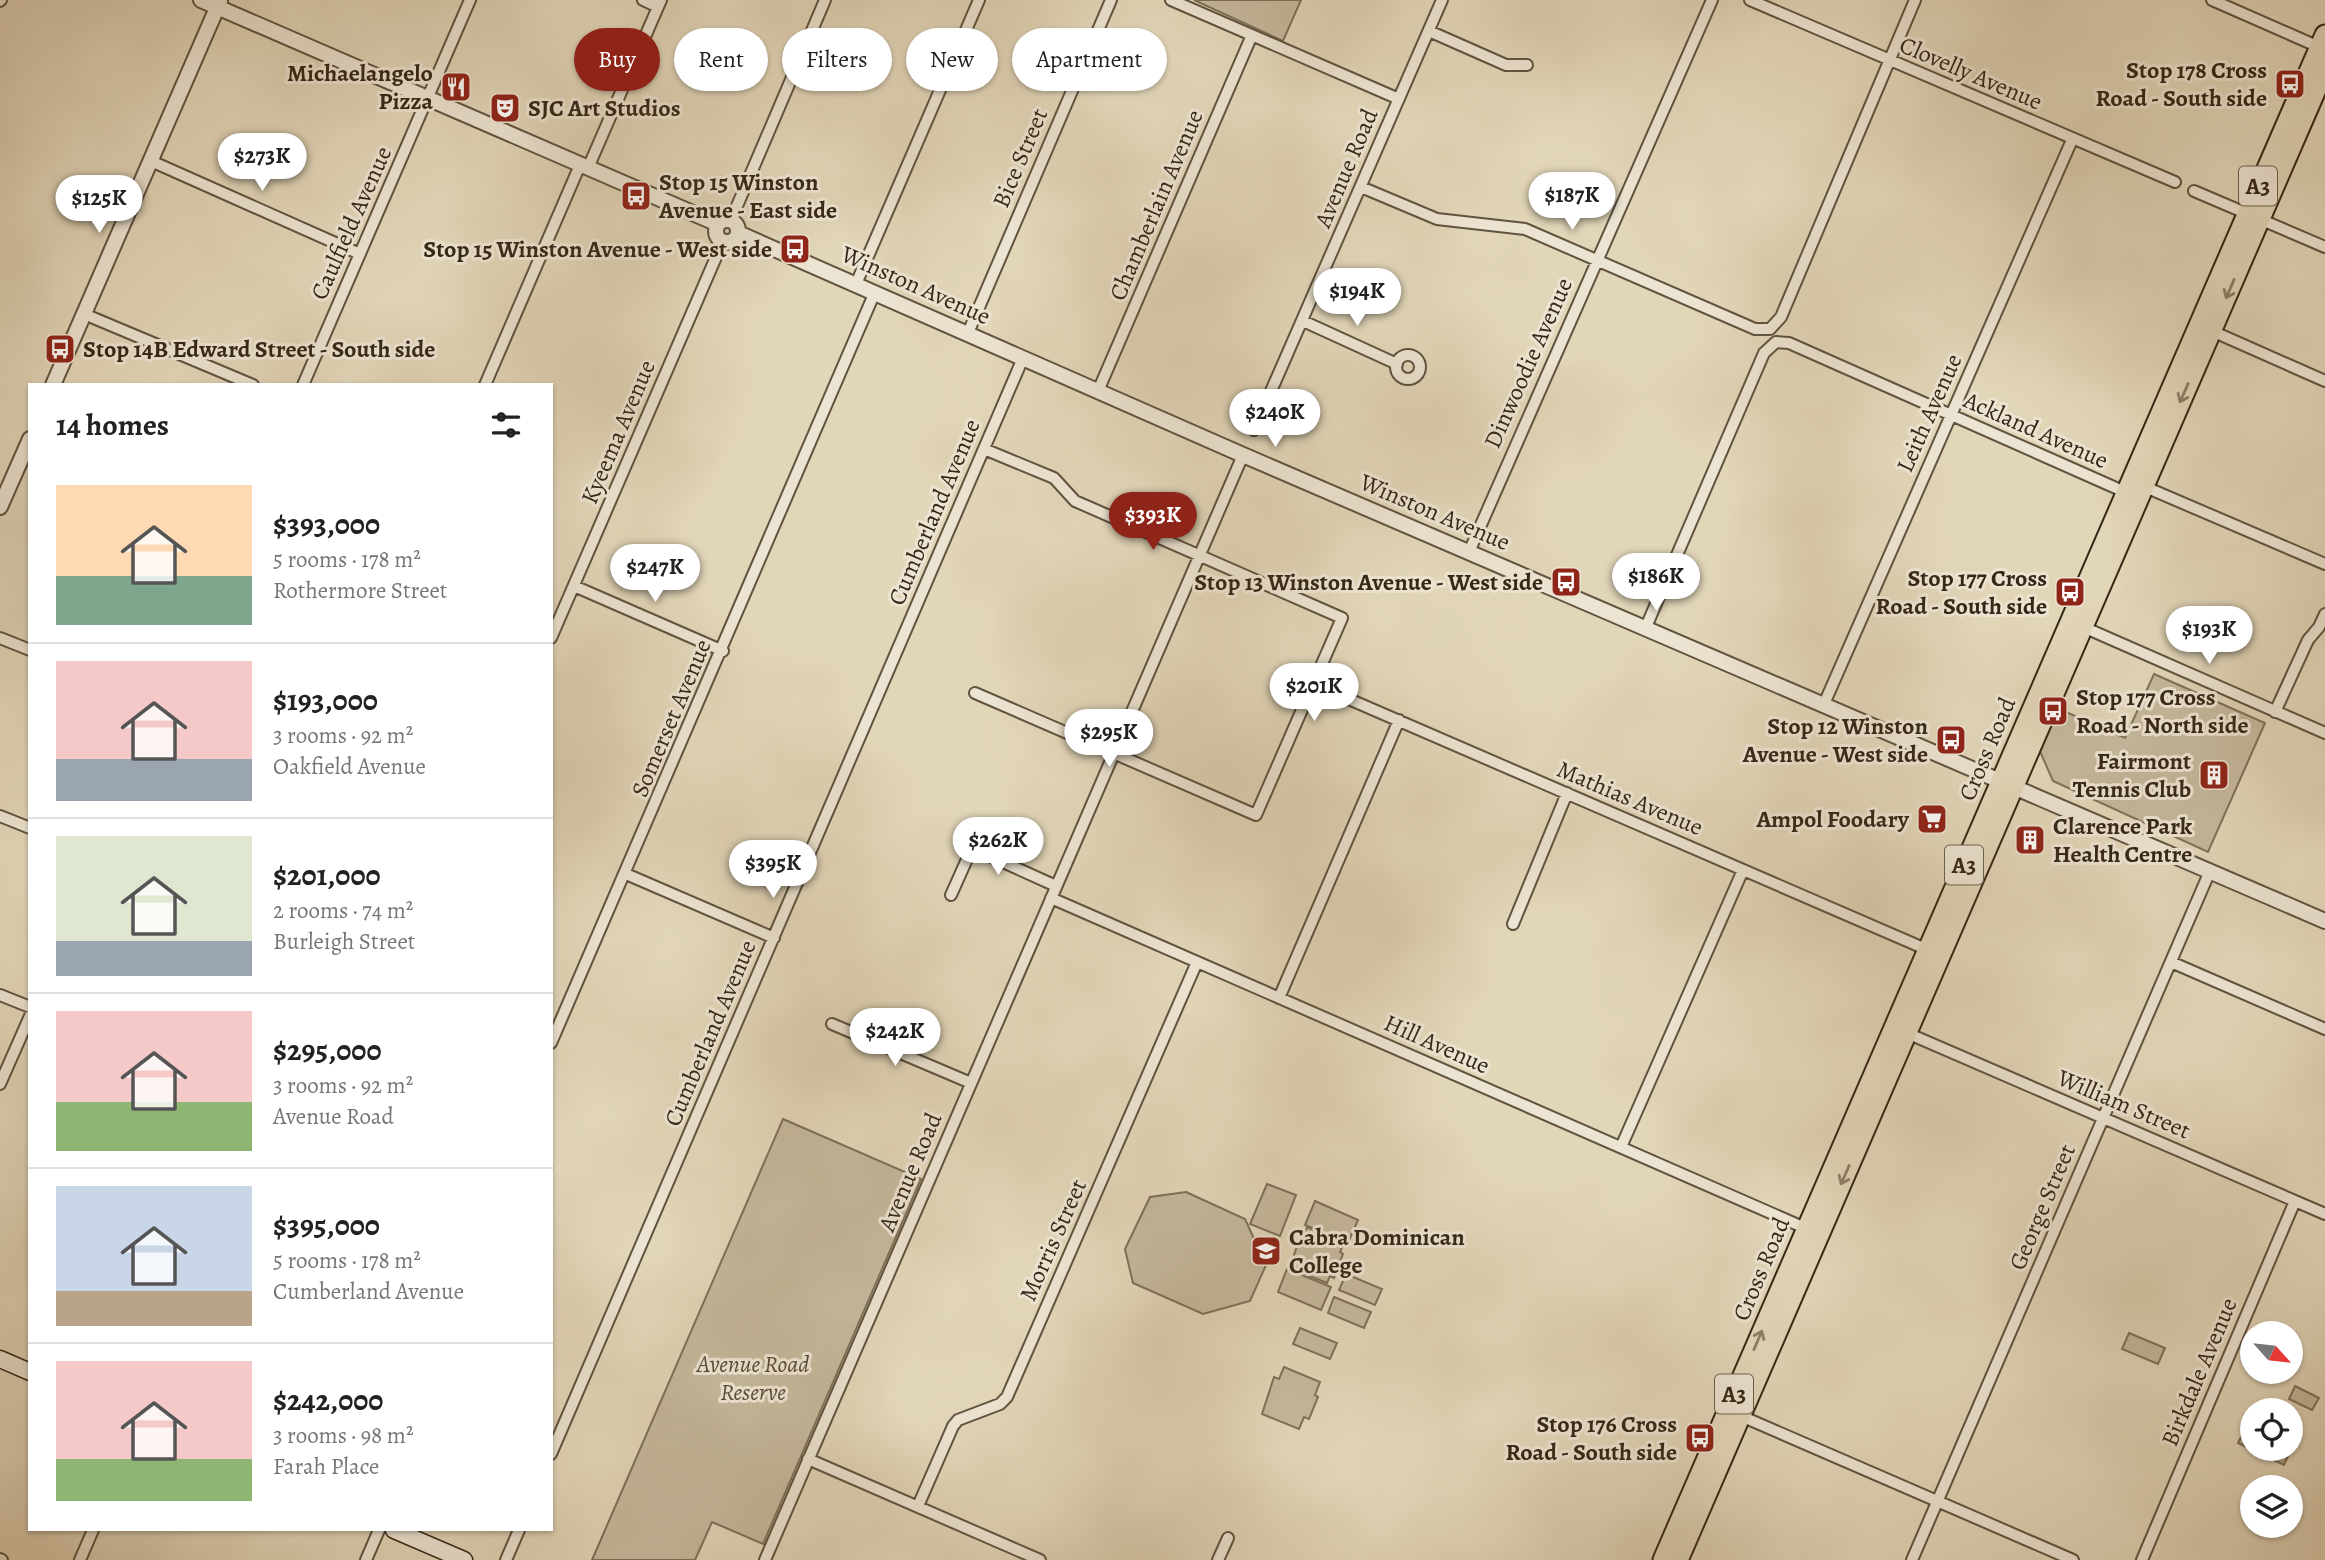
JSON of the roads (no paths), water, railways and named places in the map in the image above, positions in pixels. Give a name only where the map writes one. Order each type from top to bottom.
[{"type":"highway","name":"Cross Road","points":[[1678,1560],[1734,1413],[2253,216],[2323,42]]},
{"type":"highway","name":"Cross Road","points":[[2253,216],[2325,69]]},
{"type":"highway","name":"Cross Road","points":[[1662,1560],[1734,1413]]},
{"type":"main road","points":[[0,1359],[28,1371]]},
{"type":"main road","points":[[396,1531],[464,1560]]},
{"type":"street","name":"Winston Avenue","points":[[201,0],[219,4],[428,99],[729,226],[1098,391],[2325,921]]},
{"type":"street","name":"Caulfield Avenue","points":[[304,383],[470,0]]},
{"type":"street","points":[[486,383],[659,3],[643,0]]},
{"type":"street","points":[[723,241],[717,235],[729,226],[825,0]]},
{"type":"street","points":[[856,284],[979,0]]},
{"type":"street","name":"Bice Street","points":[[968,333],[1111,0]]},
{"type":"street","points":[[1171,0],[1399,99]]},
{"type":"street","name":"Avenue Road","points":[[1254,430],[1442,0]]},
{"type":"street","name":"Dinwoodie Avenue","points":[[1469,552],[1712,0]]},
{"type":"street","name":"Clovelly Avenue","points":[[1751,0],[2175,182]]},
{"type":"street","points":[[1361,187],[1437,219],[1525,229],[1755,329],[1770,329],[1781,317],[1915,0]]},
{"type":"street","points":[[2212,0],[2234,4],[2323,42]]},
{"type":"street","points":[[54,383],[219,4]]},
{"type":"street","points":[[1429,31],[1506,65],[1527,65]]},
{"type":"street","name":"Chamberlain Avenue","points":[[1098,391],[1252,35]]},
{"type":"street","name":"Leith Avenue","points":[[1824,704],[2072,140]]},
{"type":"street","points":[[151,161],[360,254]]},
{"type":"street","points":[[2194,191],[2325,247]]},
{"type":"street","name":"Kyeema Avenue","points":[[555,619],[574,586],[723,241]]},
{"type":"street","name":"Somerset Avenue","points":[[553,1038],[723,651],[875,292]]},
{"type":"street","points":[[84,314],[248,383]]},
{"type":"street","points":[[1303,321],[1397,364]]},
{"type":"street","points":[[2205,327],[2325,381]]},
{"type":"street","name":"Ackland Avenue","points":[[1646,627],[1764,353],[1776,342],[1789,343],[1951,415],[2325,564]]},
{"type":"street","name":"Cumberland Avenue","points":[[553,1449],[1023,358]]},
{"type":"street","points":[[2,498],[24,465],[28,448]]},
{"type":"street","points":[[975,693],[1256,815],[1342,618],[1075,501],[1054,478],[984,450]]},
{"type":"street","name":"Avenue Road","points":[[765,1560],[1244,454]]},
{"type":"street","points":[[574,586],[723,651]]},
{"type":"street","points":[[2275,712],[2308,640],[2319,628],[2325,614]]},
{"type":"street","points":[[2075,623],[2325,733]]},
{"type":"street","points":[[0,638],[28,649]]},
{"type":"street","name":"Mathias Avenue","points":[[1314,684],[1935,953]]},
{"type":"street","points":[[1279,998],[1399,720]]},
{"type":"street","points":[[1513,924],[1567,793]]},
{"type":"street","points":[[0,816],[28,827]]},
{"type":"street","points":[[951,895],[972,848],[1056,886]]},
{"type":"street","points":[[1621,1147],[1743,870]]},
{"type":"street","name":"George Street","points":[[1912,1560],[2210,871]]},
{"type":"street","points":[[626,874],[774,938]]},
{"type":"street","name":"Hill Avenue","points":[[1051,898],[1812,1231]]},
{"type":"street","name":"Morris Street","points":[[918,1506],[953,1426],[958,1420],[1000,1404],[1007,1397],[1197,962]]},
{"type":"street","points":[[2171,962],[2325,1029]]},
{"type":"street","points":[[0,995],[28,1006]]},
{"type":"street","points":[[0,1084],[28,1021]]},
{"type":"street","points":[[832,1024],[971,1083]]},
{"type":"street","name":"William Street","points":[[1901,1030],[2325,1214]]},
{"type":"street","name":"Birkdale Avenue","points":[[2142,1560],[2295,1201]]},
{"type":"street","points":[[1734,1413],[2073,1560]]},
{"type":"street","points":[[808,1459],[1040,1560]]},
{"type":"street","points":[[80,1560],[93,1531]]},
{"type":"street","points":[[366,1560],[379,1531]]},
{"type":"street","points":[[506,1560],[519,1531]]},
{"type":"street","points":[[1218,1560],[1228,1538]]},
{"type":"place","name":"Stop 178 Cross Road - South side","points":[[2290,84]]},
{"type":"place","name":"Michaelangelo Pizza","points":[[456,87]]},
{"type":"place","name":"SJC Art Studios","points":[[505,108]]},
{"type":"place","name":"Stop 15 Winston Avenue - East side","points":[[636,196]]},
{"type":"place","name":"Stop 15 Winston Avenue - West side","points":[[795,249]]},
{"type":"place","name":"Stop 14B Edward Street - South side","points":[[60,349]]},
{"type":"place","name":"Stop 13 Winston Avenue - West side","points":[[1566,582]]},
{"type":"place","name":"Stop 177 Cross Road - South side","points":[[2070,592]]},
{"type":"place","name":"Stop 177 Cross Road - North side","points":[[2053,711]]},
{"type":"place","name":"Stop 12 Winston Avenue - West side","points":[[1951,740]]},
{"type":"place","name":"Fairmont Tennis Club","points":[[2214,775]]},
{"type":"place","name":"Ampol Foodary","points":[[1932,819]]},
{"type":"place","name":"Clarence Park Health Centre","points":[[2030,840]]},
{"type":"place","name":"Cabra Dominican College","points":[[1266,1251]]},
{"type":"place","name":"Stop 176 Cross Road - South side","points":[[1700,1438]]},
{"type":"park label","name":"Avenue Road Reserve","points":[[753,1378]]}]
